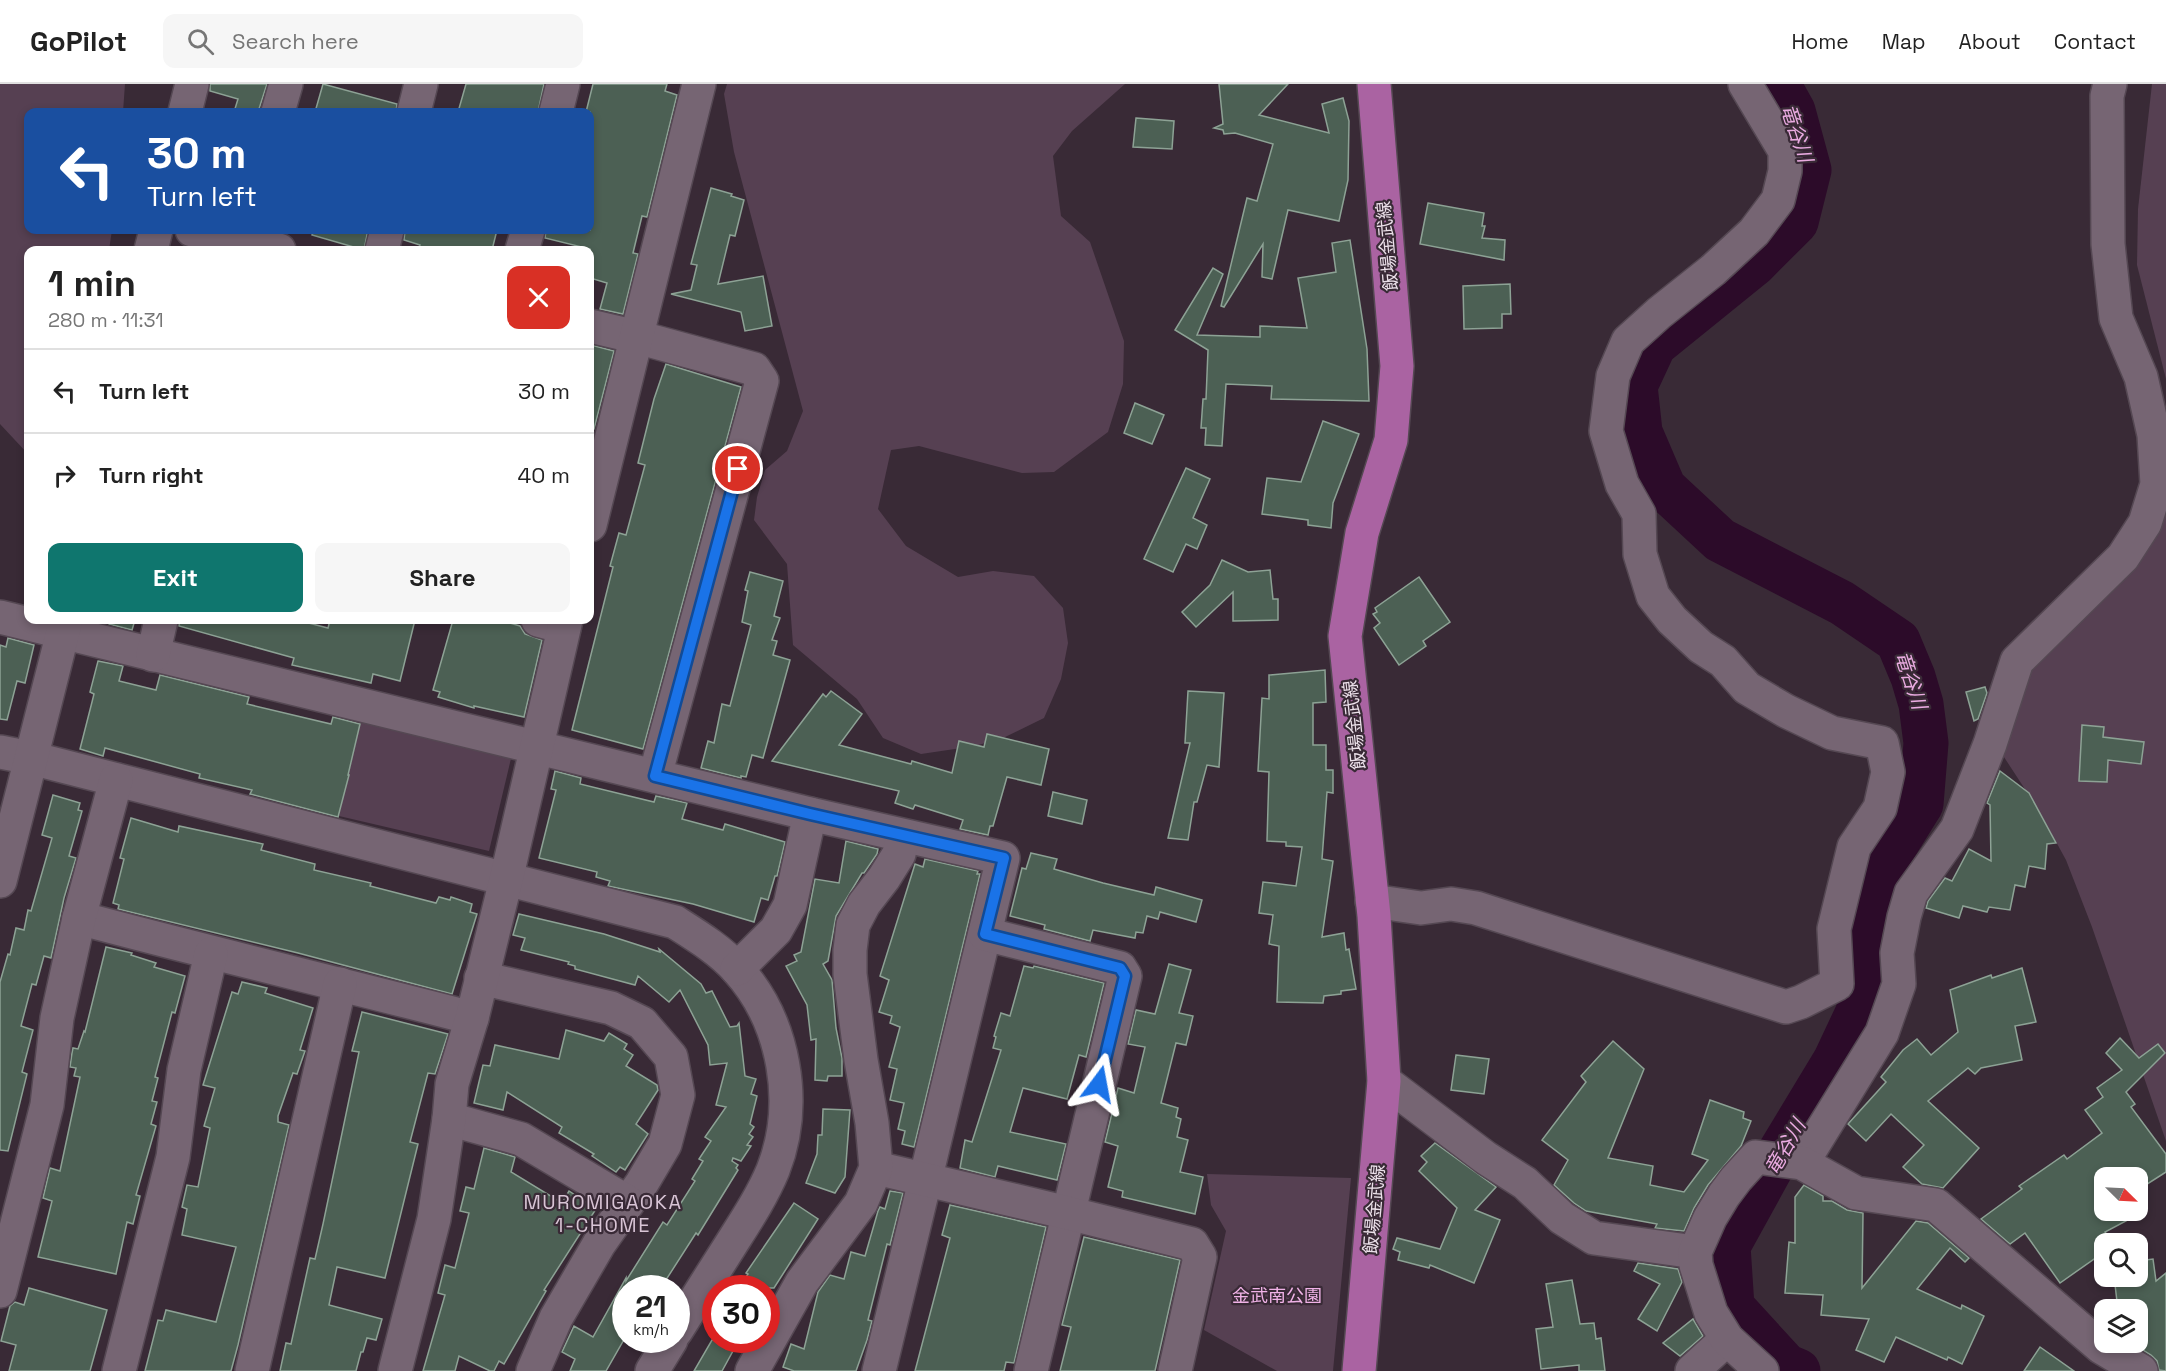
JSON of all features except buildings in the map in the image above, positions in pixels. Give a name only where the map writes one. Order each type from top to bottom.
[{"type":"main road","name":"飯場金武線","points":[[1359,1371],[1384,1081],[1372,901],[1345,636],[1362,533],[1391,440],[1397,366],[1374,84]]},
{"type":"street","points":[[186,108],[192,84]]},
{"type":"street","points":[[280,108],[285,84]]},
{"type":"street","points":[[415,108],[421,84]]},
{"type":"street","points":[[557,108],[563,84]]},
{"type":"street","points":[[594,509],[699,84]]},
{"type":"street","points":[[1372,901],[1421,908],[1451,904],[1476,908],[1786,1007],[1802,1002],[1838,984],[1834,929],[1854,848],[1880,808],[1888,772],[1882,744],[1832,733],[1786,711],[1747,688],[1723,661],[1701,647],[1672,620],[1653,596],[1640,554],[1639,514],[1622,484],[1606,431],[1613,376],[1628,341],[1713,270],[1754,232],[1778,200],[1785,171],[1785,151],[1745,84]]},
{"type":"street","points":[[1802,1163],[1882,1033],[1899,984],[1897,952],[1911,893],[1957,829],[1990,744],[2017,661],[2123,557],[2145,523],[2157,484],[2154,435],[2141,377],[2116,318],[2108,244],[2107,96],[2110,84]]},
{"type":"street","points":[[212,234],[265,246]]},
{"type":"street","points":[[594,327],[754,369],[762,381],[655,776]]},
{"type":"street","points":[[0,617],[24,620]]},
{"type":"street","points":[[153,655],[160,624]]},
{"type":"street","points":[[395,1371],[434,1218],[452,1084],[482,978],[537,748],[556,624]]},
{"type":"street","points":[[0,881],[16,755],[65,626],[153,655],[810,814],[1004,858],[879,1371]]},
{"type":"street","points":[[16,755],[675,922],[708,943],[737,969],[765,1007],[780,1047],[786,1100],[782,1139],[773,1170],[760,1198],[690,1309]]},
{"type":"street","points":[[0,1291],[12,1196],[47,1106],[57,1018],[79,918],[116,780]]},
{"type":"street","points":[[737,969],[776,930],[790,905],[810,814]]},
{"type":"street","points":[[752,1371],[802,1282],[861,1203],[876,1168],[872,1123],[850,974],[850,950],[853,925],[864,904],[899,854],[903,836]]},
{"type":"street","points":[[79,918],[211,954],[471,1018]]},
{"type":"street","points":[[985,934],[1120,968],[1125,976],[1031,1371]]},
{"type":"street","points":[[119,1371],[173,1156],[184,1070],[211,954]]},
{"type":"street","points":[[482,978],[611,1008],[642,1023],[671,1057],[678,1095],[664,1144],[642,1183],[599,1244],[556,1318],[533,1371]]},
{"type":"street","points":[[252,1371],[340,984]]},
{"type":"street","points":[[1384,1081],[1486,1158],[1525,1183],[1562,1218],[1594,1238],[1695,1252]]},
{"type":"street","points":[[449,1119],[521,1139],[627,1202]]},
{"type":"street","points":[[1761,1371],[1727,1339],[1711,1313],[1696,1265],[1695,1252],[1710,1218],[1724,1195],[1756,1157],[1802,1163],[1856,1193],[1936,1205],[2100,1347],[2140,1371]]},
{"type":"street","points":[[876,1168],[1192,1244],[1200,1257],[1175,1371]]},
{"type":"street","points":[[1692,1371],[1727,1339]]},
{"type":"street","points":[[652,1371],[663,1353]]},
{"type":"green space","points":[[0,84],[125,84],[123,108],[24,108],[24,234],[111,234],[110,246],[24,246],[24,450],[0,424]]},
{"type":"green space","points":[[727,84],[1125,84],[1072,131],[1053,156],[1061,216],[1090,242],[1124,341],[1123,384],[1108,432],[1054,472],[1022,473],[919,446],[891,450],[878,509],[906,546],[958,577],[993,571],[1034,576],[1063,608],[1068,643],[1061,679],[1044,718],[1003,738],[975,746],[921,754],[883,738],[857,699],[793,645],[787,564],[754,520],[757,497],[765,470],[787,451],[803,411],[734,152],[724,94]]},
{"type":"green space","points":[[2152,84],[2166,84],[2166,379],[2137,265],[2138,209]]},
{"type":"green space","points":[[2166,506],[2166,1141],[2092,927],[2066,860],[2038,809],[2002,754],[2026,675]]},
{"type":"green space","points":[[362,715],[513,750],[489,851],[339,816]]},
{"type":"green space","name":"金武南公園","points":[[1207,1174],[1351,1178],[1333,1371],[1277,1371],[1204,1330],[1226,1231],[1211,1205]]},
{"type":"waterway","name":"竜谷川","points":[[1778,84],[1793,111],[1809,170],[1796,222],[1754,264],[1654,345],[1635,386],[1640,432],[1664,488],[1720,540],[1842,603],[1898,641],[1921,704],[1926,743],[1921,804],[1873,881],[1860,931],[1859,1010],[1835,1061],[1777,1157],[1728,1246],[1732,1307],[1786,1366],[1798,1371]]},
{"type":"district","name":"MUROMIGAOKA 1-CHOME","points":[[603,1214]]},
{"type":"route","points":[[738,469],[655,776],[1004,858],[985,934],[1120,968],[1125,976],[1099,1084]]}]
